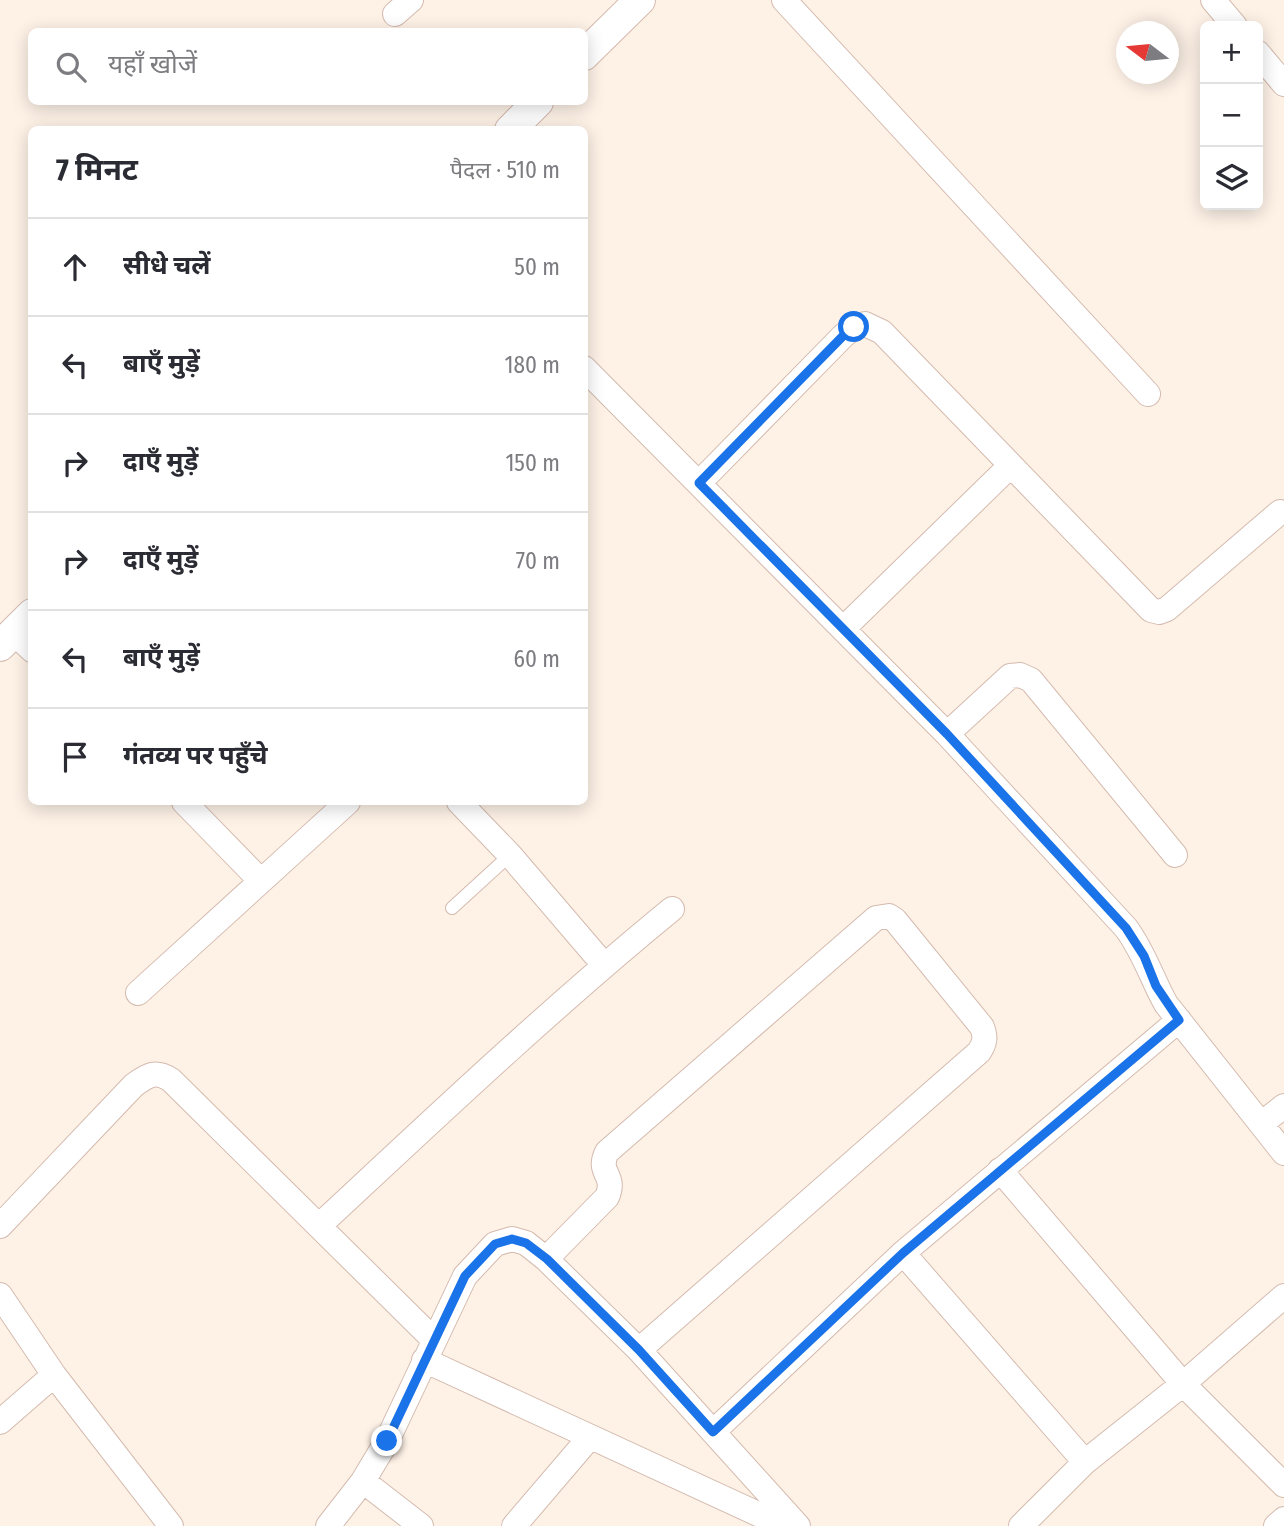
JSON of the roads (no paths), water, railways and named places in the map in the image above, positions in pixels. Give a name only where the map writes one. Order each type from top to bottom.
[{"type":"street","points":[[588,51],[640,0]]},
{"type":"street","points":[[784,0],[1147,394]]},
{"type":"street","points":[[1213,0],[1231,21]]},
{"type":"street","points":[[1263,59],[1284,84]]},
{"type":"street","points":[[514,126],[535,105]]},
{"type":"street","points":[[699,483],[843,336],[854,327],[865,324],[882,332],[1151,610],[1158,612],[1167,609],[1280,512]]},
{"type":"street","points":[[588,372],[947,734],[1126,928],[1144,956],[1156,986],[1179,1020],[1284,1153]]},
{"type":"street","points":[[844,628],[1010,466]]},
{"type":"street","points":[[947,734],[1010,676],[1020,675],[1031,680],[1175,855]]},
{"type":"street","points":[[187,805],[261,881]]},
{"type":"street","points":[[138,993],[340,805]]},
{"type":"street","points":[[462,805],[510,855],[604,965]]},
{"type":"street","points":[[320,1225],[484,1072],[604,965],[672,909]]},
{"type":"street","points":[[547,1259],[607,1197],[611,1188],[611,1180],[603,1168],[607,1152],[876,919],[889,916],[895,920],[982,1027],[984,1046],[639,1350]]},
{"type":"street","points":[[713,1432],[903,1253],[1179,1020]]},
{"type":"street","points":[[0,1226],[134,1085],[149,1074],[161,1074],[171,1080],[320,1225],[428,1350],[590,1437],[784,1526]]},
{"type":"street","points":[[1261,1124],[1284,1106]]},
{"type":"street","points":[[1000,1170],[1183,1384],[1284,1486]]},
{"type":"street","points":[[328,1526],[363,1481],[387,1441],[465,1276],[495,1244],[512,1239],[526,1243],[547,1259],[639,1350],[798,1526]]},
{"type":"street","points":[[903,1253],[1085,1462]]},
{"type":"street","points":[[0,1294],[54,1375],[171,1526]]},
{"type":"street","points":[[1021,1526],[1085,1462],[1183,1384],[1284,1296]]},
{"type":"street","points":[[0,1422],[54,1375]]},
{"type":"street","points":[[514,1526],[590,1437]]},
{"type":"street","points":[[363,1481],[421,1526]]},
{"type":"street","points":[[1276,1526],[1284,1519]]},
{"type":"lane","points":[[452,908],[510,855]]}]
